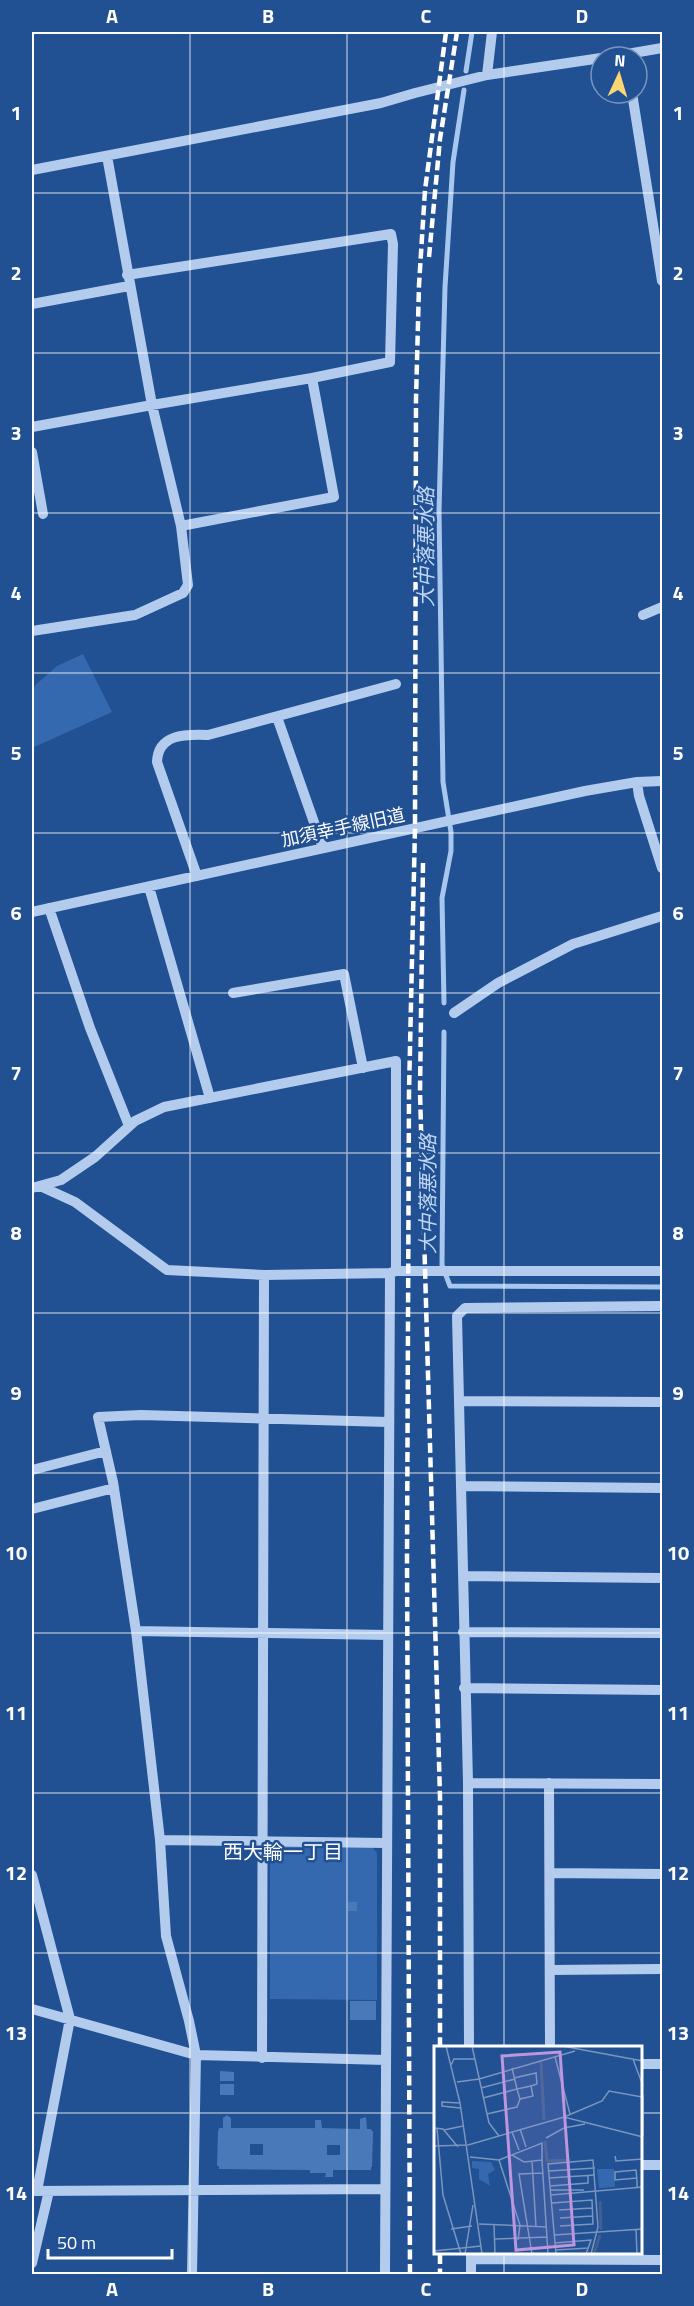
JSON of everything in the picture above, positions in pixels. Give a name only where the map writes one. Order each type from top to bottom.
[{"type":"street","points":[[487,75],[492,32]]},
{"type":"street","points":[[32,170],[381,103],[487,75],[589,60]]},
{"type":"street","points":[[634,105],[663,281]]},
{"type":"street","points":[[32,631],[135,615],[183,593],[188,585],[180,526],[152,405],[107,156]]},
{"type":"street","points":[[32,303],[128,280],[391,234],[393,244],[390,362],[312,378],[32,427]]},
{"type":"street","points":[[180,526],[334,496],[312,378]]},
{"type":"street","points":[[32,452],[43,514]]},
{"type":"street","points":[[643,615],[663,607]]},
{"type":"street","points":[[196,876],[157,762],[160,746],[168,739],[191,734],[208,735],[396,684]]},
{"type":"street","points":[[277,717],[323,848]]},
{"type":"street","points":[[637,782],[639,796],[663,868]]},
{"type":"street","name":"加須幸手線旧道","points":[[32,912],[585,791],[637,782],[663,782]]},
{"type":"street","points":[[149,887],[210,1098]]},
{"type":"street","points":[[49,908],[90,1028],[129,1126]]},
{"type":"street","points":[[454,1013],[498,983],[573,944],[663,915]]},
{"type":"street","points":[[234,993],[344,974],[363,1068]]},
{"type":"street","points":[[36,1187],[61,1180],[95,1157],[135,1121],[164,1107],[396,1061],[388,1422],[385,2274]]},
{"type":"street","points":[[36,1187],[75,1202],[167,1270],[264,1275],[410,1270],[663,1271]]},
{"type":"street","points":[[262,2058],[264,1275]]},
{"type":"street","points":[[469,2046],[468,1783],[457,1316],[465,1308],[663,1306]]},
{"type":"street","points":[[459,1401],[663,1402]]},
{"type":"street","points":[[192,2274],[196,2055],[166,1936],[160,1840],[136,1630],[114,1488],[98,1417],[388,1422]]},
{"type":"street","points":[[32,1470],[106,1451]]},
{"type":"street","points":[[461,1486],[663,1488]]},
{"type":"street","points":[[32,1509],[114,1488]]},
{"type":"street","points":[[463,1576],[663,1578]]},
{"type":"street","points":[[136,1630],[388,1635]]},
{"type":"street","points":[[463,1632],[663,1633]]},
{"type":"street","points":[[464,1688],[663,1690]]},
{"type":"street","points":[[468,1783],[663,1784]]},
{"type":"street","points":[[549,1783],[550,2046]]},
{"type":"street","points":[[160,1840],[386,1843]]},
{"type":"street","points":[[551,1873],[663,1874]]},
{"type":"street","points":[[32,1875],[70,2019],[39,2191],[32,2263]]},
{"type":"street","points":[[550,1970],[663,1969]]},
{"type":"street","points":[[32,2009],[196,2055],[386,2060]]},
{"type":"street","points":[[643,2064],[663,2064]]},
{"type":"street","points":[[643,2165],[663,2165]]},
{"type":"street","points":[[39,2191],[385,2189]]},
{"type":"street","points":[[471,2274],[471,2256],[663,2260]]},
{"type":"shaded area","points":[[83,654],[112,712],[32,748],[32,688],[57,666]]},
{"type":"shaded area","points":[[277,1846],[372,1847],[377,1853],[377,2000],[270,1999],[270,1853]]},
{"type":"building","points":[[348,1902],[357,1902],[357,1911],[348,1911]]},
{"type":"building","points":[[350,2001],[376,2001],[376,2020],[350,2020]]},
{"type":"building","points":[[220,2071],[234,2072],[234,2081],[220,2081]]},
{"type":"building","points":[[220,2084],[234,2084],[234,2095],[220,2095]]},
{"type":"building","points":[[227,2115],[231,2118],[231,2128],[315,2128],[315,2120],[321,2120],[322,2128],[360,2129],[360,2119],[366,2117],[367,2129],[373,2132],[371,2170],[333,2170],[333,2177],[325,2177],[326,2173],[310,2173],[310,2170],[219,2169],[217,2166],[218,2131],[219,2128],[223,2128],[223,2118]],"holes":[[[250,2144],[263,2144],[263,2155],[250,2155]],[[327,2145],[340,2145],[340,2155],[327,2155]]]},
{"type":"waterway","name":"大中落悪水路","points":[[466,71],[472,32]]},
{"type":"waterway","name":"大中落悪水路","points":[[444,1003],[442,898],[451,851],[451,832],[443,782],[439,511],[445,287],[453,162],[464,90]]},
{"type":"waterway","name":"大中落悪水路","points":[[444,1032],[442,1265],[450,1286],[662,1287]]},
{"type":"railway","points":[[410,2274],[407,1558],[409,1092],[415,828],[416,399],[419,285],[425,190],[446,32]]},
{"type":"railway","points":[[429,257],[440,139],[457,32]]},
{"type":"railway","points":[[423,863],[420,1092],[440,1797],[440,2046]]},
{"type":"railway","points":[[440,2255],[440,2274]]},
{"type":"district","name":"西大輪一丁目","points":[[283,1851]]}]
